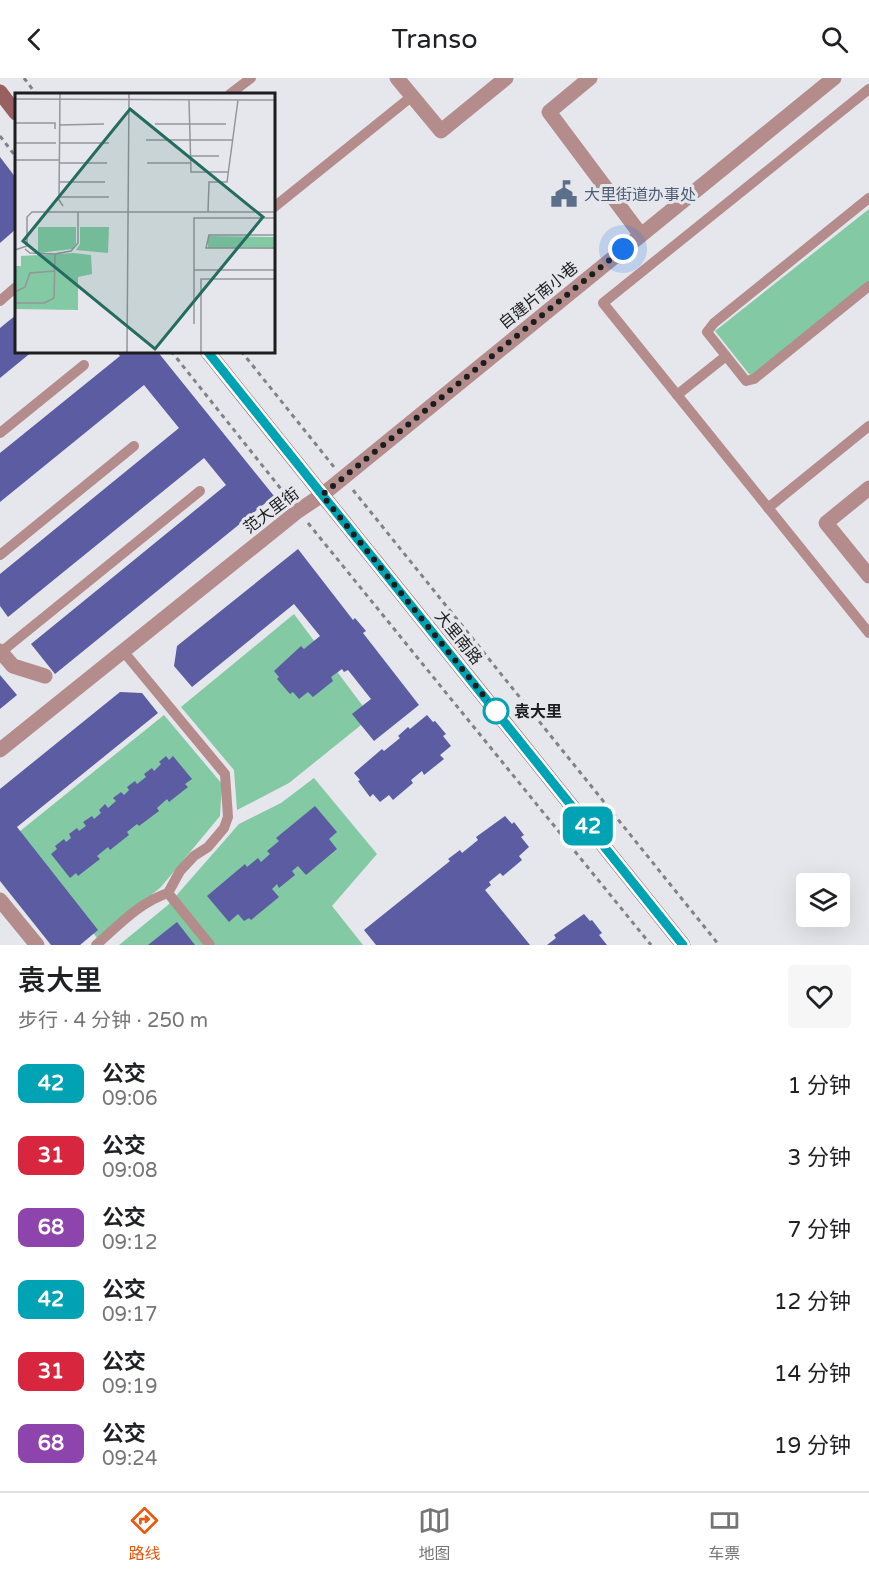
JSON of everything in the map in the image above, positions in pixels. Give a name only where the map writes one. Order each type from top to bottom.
[{"type":"street","points":[[397,78],[441,131],[506,78]]},
{"type":"street","points":[[590,78],[549,112],[641,235]]},
{"type":"street","name":"自建片南小巷","points":[[322,495],[834,78]]},
{"type":"street","points":[[0,92],[15,112]]},
{"type":"street","name":"大里南路","points":[[208,352],[683,945]]},
{"type":"street","points":[[869,488],[826,523],[869,576]]},
{"type":"street","name":"范大里街","points":[[0,750],[125,654],[322,495]]},
{"type":"street","points":[[1,651],[13,666],[45,676]]},
{"type":"street","name":"范大里街","points":[[0,762],[125,654]]},
{"type":"street","points":[[0,900],[37,945]]},
{"type":"street","points":[[0,913],[26,945]]},
{"type":"lane","points":[[231,93],[251,78]]},
{"type":"lane","points":[[869,88],[603,303],[869,633]]},
{"type":"lane","points":[[274,207],[411,97]]},
{"type":"lane","points":[[869,198],[714,323],[707,332],[746,381],[754,379],[869,286]]},
{"type":"lane","points":[[0,301],[15,288]]},
{"type":"lane","points":[[677,394],[726,356]]},
{"type":"lane","points":[[0,433],[84,365]]},
{"type":"lane","points":[[768,508],[869,426]]},
{"type":"lane","points":[[0,555],[134,446]]},
{"type":"lane","points":[[1,651],[200,491]]},
{"type":"lane","points":[[96,945],[144,904],[168,893],[180,871],[194,856],[208,847],[224,828],[228,817],[225,774],[125,654]]},
{"type":"lane","points":[[168,893],[210,945]]},
{"type":"path","points":[[24,78],[35,93]]},
{"type":"path","points":[[0,136],[15,156]]},
{"type":"path","points":[[172,352],[651,945]]},
{"type":"path","points":[[242,352],[718,945]]},
{"type":"green space","points":[[869,209],[869,288],[753,379],[715,331]]},
{"type":"green space","points":[[294,614],[371,717],[289,783],[237,810],[234,770],[181,707]]},
{"type":"green space","points":[[164,715],[222,784],[220,816],[161,887],[98,939],[14,836]]},
{"type":"green space","points":[[314,778],[377,854],[332,906],[363,945],[119,945],[168,905],[239,824],[281,803]]},
{"type":"building","points":[[0,157],[15,177],[15,230],[0,243]]},
{"type":"building","points":[[15,316],[15,352],[32,352],[0,378],[0,328]]},
{"type":"building","points":[[117,352],[158,352],[274,496],[55,674],[31,644],[226,485],[204,458],[8,617],[0,606],[0,574],[179,428],[144,385],[0,502],[0,453],[120,356]]},
{"type":"building","points":[[298,549],[353,620],[355,618],[366,631],[363,633],[419,705],[374,741],[352,714],[371,699],[348,670],[344,672],[342,669],[331,677],[333,681],[313,697],[308,692],[299,699],[293,692],[290,694],[277,679],[279,677],[274,671],[301,646],[304,649],[320,636],[294,604],[192,687],[174,666],[177,646]]},
{"type":"building","points":[[0,675],[17,695],[0,709]]},
{"type":"building","points":[[120,692],[142,693],[158,713],[17,827],[98,930],[80,945],[51,945],[0,881],[0,789]]},
{"type":"building","points":[[427,715],[446,734],[443,736],[451,746],[440,755],[444,759],[424,775],[422,771],[411,780],[413,783],[393,800],[389,795],[380,802],[373,794],[370,797],[354,773],[382,749],[384,751],[400,738],[398,736],[408,727],[410,729]]},
{"type":"building","points":[[166,756],[169,760],[173,756],[192,779],[185,784],[188,787],[169,802],[167,799],[157,808],[159,811],[139,826],[137,824],[127,832],[129,835],[110,850],[108,847],[97,856],[100,859],[78,876],[76,873],[70,878],[51,854],[57,849],[55,846],[64,839],[66,842],[71,838],[69,834],[77,828],[79,831],[86,826],[83,822],[92,816],[94,819],[101,813],[99,810],[105,804],[108,808],[116,801],[113,798],[121,792],[124,795],[129,790],[127,787],[135,781],[137,784],[146,777],[144,774],[152,768],[154,771]]},
{"type":"building","points":[[315,806],[337,832],[329,839],[337,849],[306,875],[298,866],[292,871],[295,875],[279,888],[277,884],[272,889],[279,897],[251,920],[249,918],[244,921],[238,914],[229,922],[207,896],[245,864],[247,867],[258,858],[261,862],[270,854],[267,851],[279,841],[276,838]]},
{"type":"building","points":[[505,816],[512,824],[514,822],[524,835],[521,837],[529,847],[519,856],[522,860],[503,876],[500,873],[489,882],[491,885],[485,890],[530,945],[376,945],[364,930],[450,861],[448,859],[460,850],[462,853],[478,840],[476,837]]},
{"type":"building","points":[[584,914],[602,933],[599,935],[607,945],[547,945],[556,938],[554,935]]},
{"type":"building","points":[[177,922],[195,945],[148,945]]},
{"type":"bus line","name":"42","points":[[208,352],[683,945]]},
{"type":"place","name":"大里街道办事处","points":[[564,194]]},
{"type":"place","name":"袁大里","points":[[496,711]]},
{"type":"route","points":[[496,711],[322,495],[623,249]]}]
